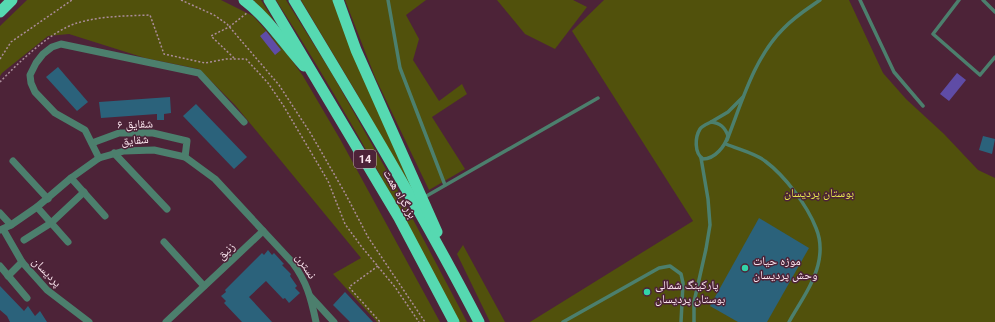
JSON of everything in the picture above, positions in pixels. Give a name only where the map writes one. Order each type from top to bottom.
[{"type":"highway","points":[[0,12],[12,0]]},
{"type":"highway","points":[[244,0],[262,15],[288,48],[322,86]]},
{"type":"highway","name":"بزرگراه همت","points":[[269,0],[322,86],[399,218],[454,322]]},
{"type":"highway","name":"بزرگراه همت","points":[[294,0],[343,81],[459,284],[479,322]]},
{"type":"highway","points":[[338,0],[356,50],[459,284]]},
{"type":"street","points":[[99,158],[85,130],[55,113],[35,92],[30,75],[36,63],[43,54],[52,47],[61,44],[199,73],[244,122]]},
{"type":"street","name":"شقایق ۶","points":[[92,143],[119,133],[153,133],[187,141],[185,157]]},
{"type":"street","name":"شقایق","points":[[1,230],[12,225],[37,207],[71,178],[99,158],[124,150],[154,150],[185,157],[215,179],[263,231]]},
{"type":"street","points":[[114,153],[167,208]]},
{"type":"street","points":[[13,161],[48,198]]},
{"type":"street","points":[[71,178],[105,216]]},
{"type":"street","points":[[24,240],[51,223],[84,192]]},
{"type":"street","points":[[37,207],[68,242]]},
{"type":"street","points":[[0,213],[12,225]]},
{"type":"street","name":"پردیسان","points":[[1,230],[22,262],[47,290],[89,322]]},
{"type":"street","name":"زنبق","points":[[166,322],[263,231]]},
{"type":"street","name":"نسترن","points":[[263,231],[292,262],[302,277],[311,297],[316,322]]},
{"type":"street","points":[[164,242],[204,286]]},
{"type":"street","points":[[8,276],[22,262]]},
{"type":"street","points":[[0,266],[27,298]]},
{"type":"street","points":[[311,297],[334,322]]},
{"type":"lane","points":[[388,0],[400,68],[445,185]]},
{"type":"lane","points":[[701,158],[708,159],[722,149],[752,76],[767,49],[783,29],[802,12],[820,0]]},
{"type":"lane","points":[[860,0],[894,72],[923,106]]},
{"type":"lane","points":[[959,0],[933,34],[980,75],[995,57]]},
{"type":"lane","points":[[983,0],[995,12]]},
{"type":"lane","points":[[694,322],[694,302],[710,225],[708,199],[701,158],[698,154],[696,140],[701,128],[728,112],[744,96]]},
{"type":"lane","points":[[422,199],[598,98]]},
{"type":"lane","points":[[711,122],[717,123],[726,130],[728,136],[726,142]]},
{"type":"lane","points":[[726,142],[764,160],[784,178],[817,229],[820,248],[818,264],[812,281],[789,322]]},
{"type":"lane","points":[[563,322],[659,268],[670,266],[680,274],[683,284],[681,322]]},
{"type":"path","points":[[0,59],[11,42],[72,0]]},
{"type":"path","points":[[181,0],[214,15],[229,27],[279,85],[311,134],[368,237],[425,322]]},
{"type":"path","points":[[235,59],[211,36],[229,27],[250,11]]},
{"type":"path","points":[[0,82],[14,68],[58,32],[76,24],[111,16],[150,15],[164,54],[204,63],[226,59],[246,59],[268,83],[328,181],[344,224],[395,286],[419,322]]},
{"type":"path","points":[[378,266],[349,287],[380,322]]},
{"type":"path","points":[[414,322],[417,319]]},
{"type":"green space","points":[[27,0],[221,0],[253,16],[288,55],[303,76],[340,139],[440,322],[377,322],[333,274],[361,258],[235,105],[199,69],[145,58],[69,34],[48,36],[0,76],[0,26]]},
{"type":"green space","points":[[253,0],[261,0],[290,47],[259,6]]},
{"type":"green space","points":[[276,0],[286,0],[331,72],[396,187],[467,322],[458,322],[371,159],[325,79]]},
{"type":"green space","points":[[301,0],[334,0],[424,213],[356,92]]},
{"type":"green space","points":[[345,0],[426,0],[406,15],[419,39],[413,60],[439,101],[462,84],[467,94],[432,117],[465,169],[429,190],[375,77]]},
{"type":"green space","points":[[497,0],[573,0],[587,7],[555,49],[525,34]]},
{"type":"green space","name":"بوستان پردیسان","points":[[604,0],[849,0],[883,73],[906,99],[944,134],[978,170],[995,178],[995,322],[530,322],[693,221],[572,31]]},
{"type":"green space","points":[[463,245],[505,322],[490,322],[457,254]]},
{"type":"shaded area","points":[[266,31],[281,50],[275,55],[260,36]]},
{"type":"shaded area","points":[[957,73],[966,80],[949,101],[940,94]]},
{"type":"building","points":[[58,67],[88,102],[77,111],[46,77]]},
{"type":"building","points":[[170,97],[171,113],[164,114],[164,120],[157,120],[157,114],[101,118],[99,102]]},
{"type":"building","points":[[196,104],[247,157],[234,169],[183,116]]},
{"type":"building","points":[[983,136],[995,139],[992,154],[979,150]]},
{"type":"building","points":[[759,218],[809,248],[767,322],[738,322],[710,306]]},
{"type":"building","points":[[268,250],[272,255],[274,253],[284,264],[282,265],[291,274],[290,276],[297,286],[295,288],[300,293],[289,303],[285,298],[283,299],[266,281],[249,297],[272,322],[242,322],[224,303],[226,301],[221,296],[226,292],[225,290],[262,253],[264,255]]},
{"type":"building","points":[[0,286],[24,311],[28,306],[35,316],[40,311],[47,322],[10,322],[7,316],[0,310]]},
{"type":"building","points":[[345,292],[373,322],[350,322],[333,305]]},
{"type":"place","name":"موزه حیات وحش پردیسان","points":[[745,268]]},
{"type":"place","name":"پارکینگ شمالی بوستان پردیسان","points":[[647,292]]}]
